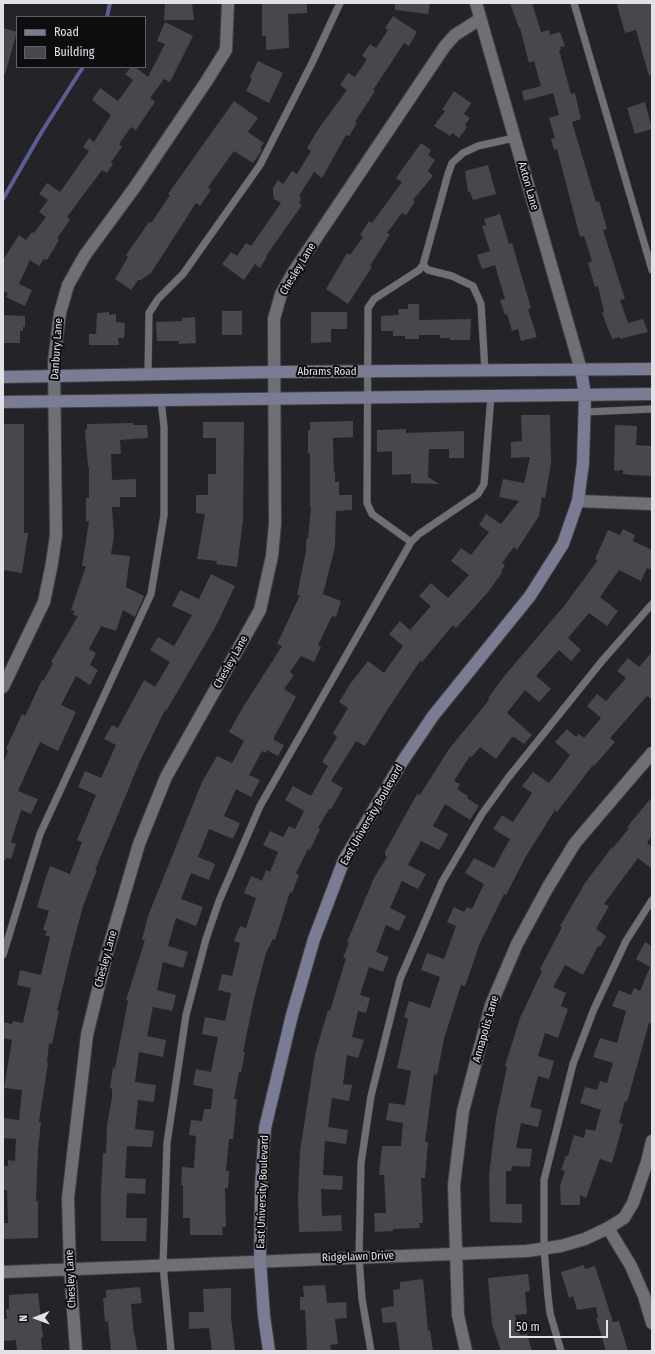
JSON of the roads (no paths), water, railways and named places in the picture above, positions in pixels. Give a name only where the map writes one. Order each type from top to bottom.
[{"type":"main road","name":"Abrams Road","points":[[3,377],[274,372],[652,369]]},
{"type":"main road","name":"East University Boulevard","points":[[269,1351],[264,1316],[260,1261],[261,1185],[266,1128],[292,1015],[314,939],[344,860],[402,762],[433,716],[530,596],[562,544],[578,501],[584,463],[585,395],[581,370]]},
{"type":"main road","points":[[3,402],[652,394]]},
{"type":"street","name":"Danbury Lane","points":[[3,687],[44,602],[52,562],[56,534],[55,347],[60,313],[68,285],[85,255],[135,187],[226,50],[228,3]]},
{"type":"street","name":"Axton Lane","points":[[476,3],[581,370]]},
{"type":"street","name":"Chesley Lane","points":[[76,1351],[70,1270],[68,1198],[87,1035],[113,931],[139,844],[152,810],[166,777],[260,610],[272,556],[275,524],[274,320],[281,294],[294,271],[445,46],[456,35],[480,19]]},
{"type":"street","points":[[578,501],[652,504]]},
{"type":"street","name":"Annapolis Lane","points":[[466,1351],[458,1315],[454,1185],[463,1111],[491,1005],[517,944],[548,887],[575,843],[652,753]]},
{"type":"street","name":"Ridgelawn Drive","points":[[3,1272],[544,1250],[585,1239],[608,1228],[624,1218],[632,1203],[647,1162],[652,1141]]},
{"type":"street","points":[[608,1228],[631,1266],[644,1296],[652,1323]]},
{"type":"lane","points":[[148,375],[149,313],[158,299],[183,274],[260,165],[312,63],[340,3]]},
{"type":"lane","points":[[574,3],[652,270]]},
{"type":"lane","points":[[411,542],[372,514],[367,503],[368,308],[374,299],[419,270],[423,264],[452,163],[463,153],[478,146],[514,138]]},
{"type":"lane","points":[[423,264],[428,270],[452,276],[473,286],[481,304],[485,371]]},
{"type":"lane","points":[[171,1351],[163,1265],[167,1143],[186,1015],[206,939],[220,901],[260,806],[411,542],[419,534],[478,494],[484,484],[490,428],[491,396]]},
{"type":"lane","points":[[3,956],[8,934],[40,834],[151,594],[164,514],[164,427],[161,400]]},
{"type":"lane","points":[[585,412],[652,409]]},
{"type":"lane","points":[[371,1351],[362,1300],[359,1257],[361,1163],[371,1096],[400,979],[418,934],[442,882],[482,814],[508,778],[602,661],[652,604]]},
{"type":"lane","points":[[561,1351],[550,1313],[544,1250],[544,1180],[573,1064],[597,1002],[626,941],[652,900]]},
{"type":"waterway","points":[[107,16],[110,3]]},
{"type":"waterway","points":[[3,199],[41,133],[82,68]]}]
